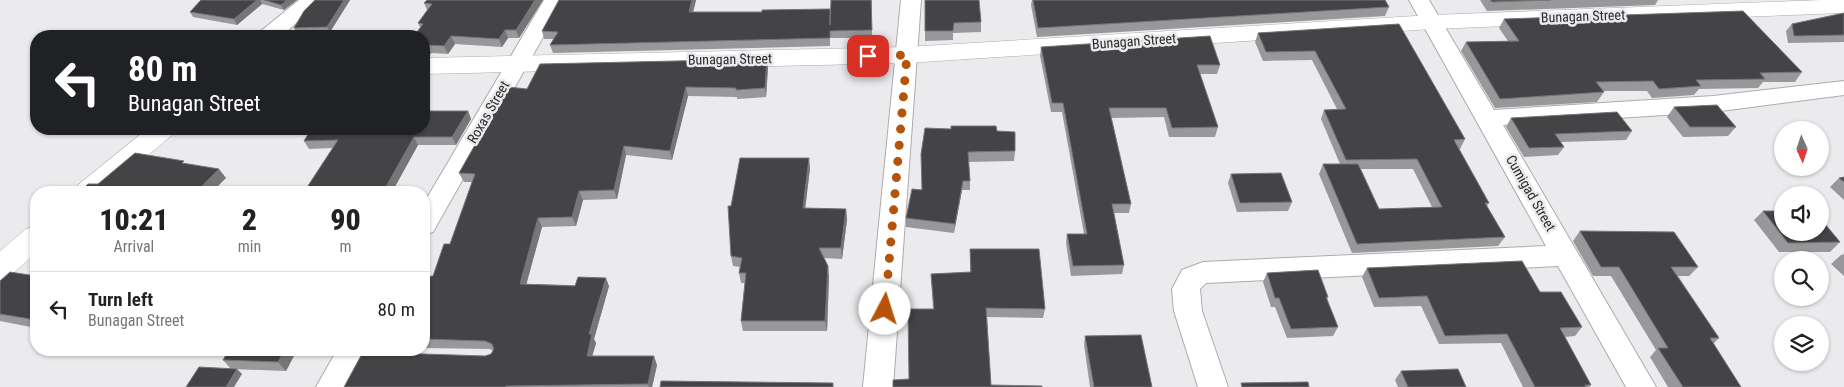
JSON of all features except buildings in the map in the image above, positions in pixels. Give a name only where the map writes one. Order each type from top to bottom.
[{"type":"main road","name":"Bunagan Street","points":[[430,66],[907,55],[1432,22],[1844,6]]},
{"type":"main road","points":[[95,186],[155,135]]},
{"type":"main road","points":[[0,268],[30,242]]},
{"type":"street","points":[[276,30],[311,0]]},
{"type":"street","name":"Roxas Street","points":[[430,214],[554,0]]},
{"type":"street","points":[[878,387],[911,0]]},
{"type":"street","name":"Cumigad Street","points":[[1419,0],[1641,387]]},
{"type":"street","points":[[1488,118],[1713,104],[1844,88]]},
{"type":"street","points":[[1213,387],[1188,312],[1186,289],[1192,278],[1203,273],[1566,255]]},
{"type":"street","points":[[331,387],[349,356]]},
{"type":"route","points":[[868,56],[907,55],[885,309]]}]
